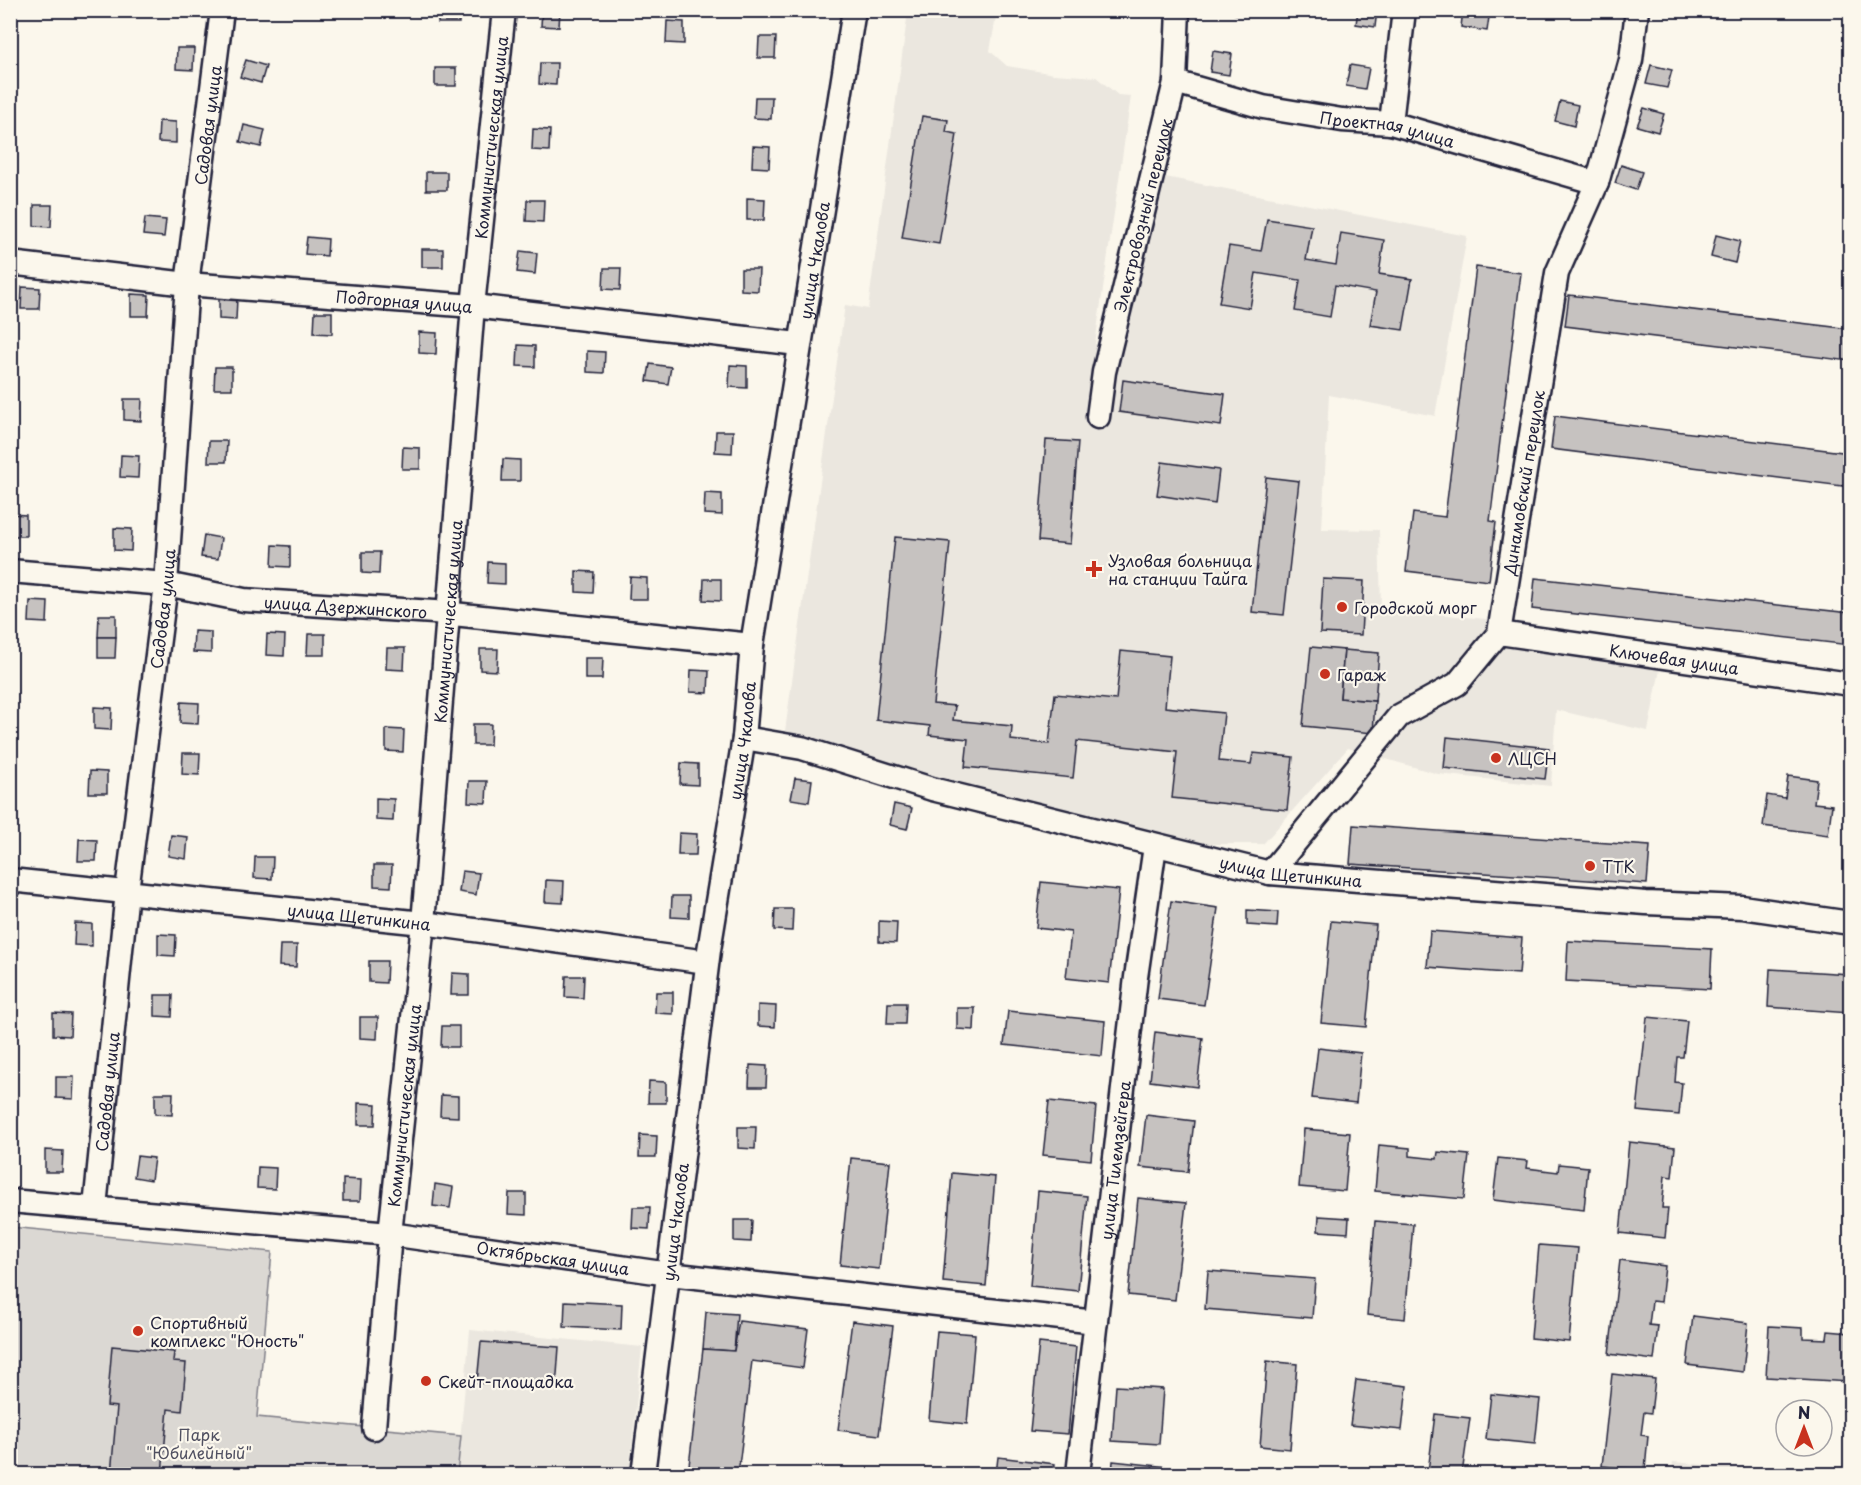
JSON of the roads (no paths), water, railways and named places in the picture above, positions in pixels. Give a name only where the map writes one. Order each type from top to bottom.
[{"type":"street","name":"Садовая улица","points":[[95,1207],[127,891],[166,584],[187,284],[222,10]]},
{"type":"street","name":"Коммунистическая улица","points":[[374,1428],[390,1234],[423,923],[450,614],[473,306],[504,10]]},
{"type":"street","name":"улица Чкалова","points":[[643,1474],[707,962],[744,738],[752,645],[798,344],[854,10]]},
{"type":"street","name":"Электровозный переулок","points":[[1098,417],[1104,372],[1175,82],[1178,10]]},
{"type":"street","points":[[1391,123],[1404,10]]},
{"type":"street","name":"Динамовский переулок","points":[[1499,633],[1557,273],[1597,183],[1631,60],[1637,10]]},
{"type":"street","name":"Проектная улица","points":[[1175,82],[1263,107],[1342,120],[1391,123],[1597,183]]},
{"type":"street","name":"Подгорная улица","points":[[10,263],[187,284],[473,306],[798,344]]},
{"type":"street","name":"улица Дзержинского","points":[[10,571],[166,584],[244,600],[450,614],[752,645]]},
{"type":"street","points":[[1270,873],[1399,716],[1457,684],[1499,633]]},
{"type":"street","name":"Ключевая улица","points":[[1499,633],[1851,684]]},
{"type":"street","name":"улица Щетинкина","points":[[744,738],[802,748],[932,789],[1270,873],[1646,903],[1742,907],[1851,923]]},
{"type":"street","name":"улица Тилемзейгера","points":[[1078,1474],[1135,989],[1155,846]]},
{"type":"street","name":"улица Щетинкина","points":[[10,880],[127,891],[268,909],[423,923],[707,962]]},
{"type":"street","name":"Октябрьская улица","points":[[10,1201],[390,1234],[669,1274],[1095,1322]]},
{"type":"place","name":"Узловая больница на станции Тайга","points":[[1094,569]]},
{"type":"place","name":"Городской морг","points":[[1342,607]]},
{"type":"place","name":"Гараж","points":[[1325,674]]},
{"type":"place","name":"ЛЦСН","points":[[1496,758]]},
{"type":"place","name":"ТТК","points":[[1590,866]]},
{"type":"place","name":"Спортивный комплекс \"Юность\"","points":[[138,1331]]},
{"type":"place","name":"Скейт-площадка","points":[[426,1381]]},
{"type":"park label","name":"Парк \"Юбилейный\"","points":[[199,1443]]}]
